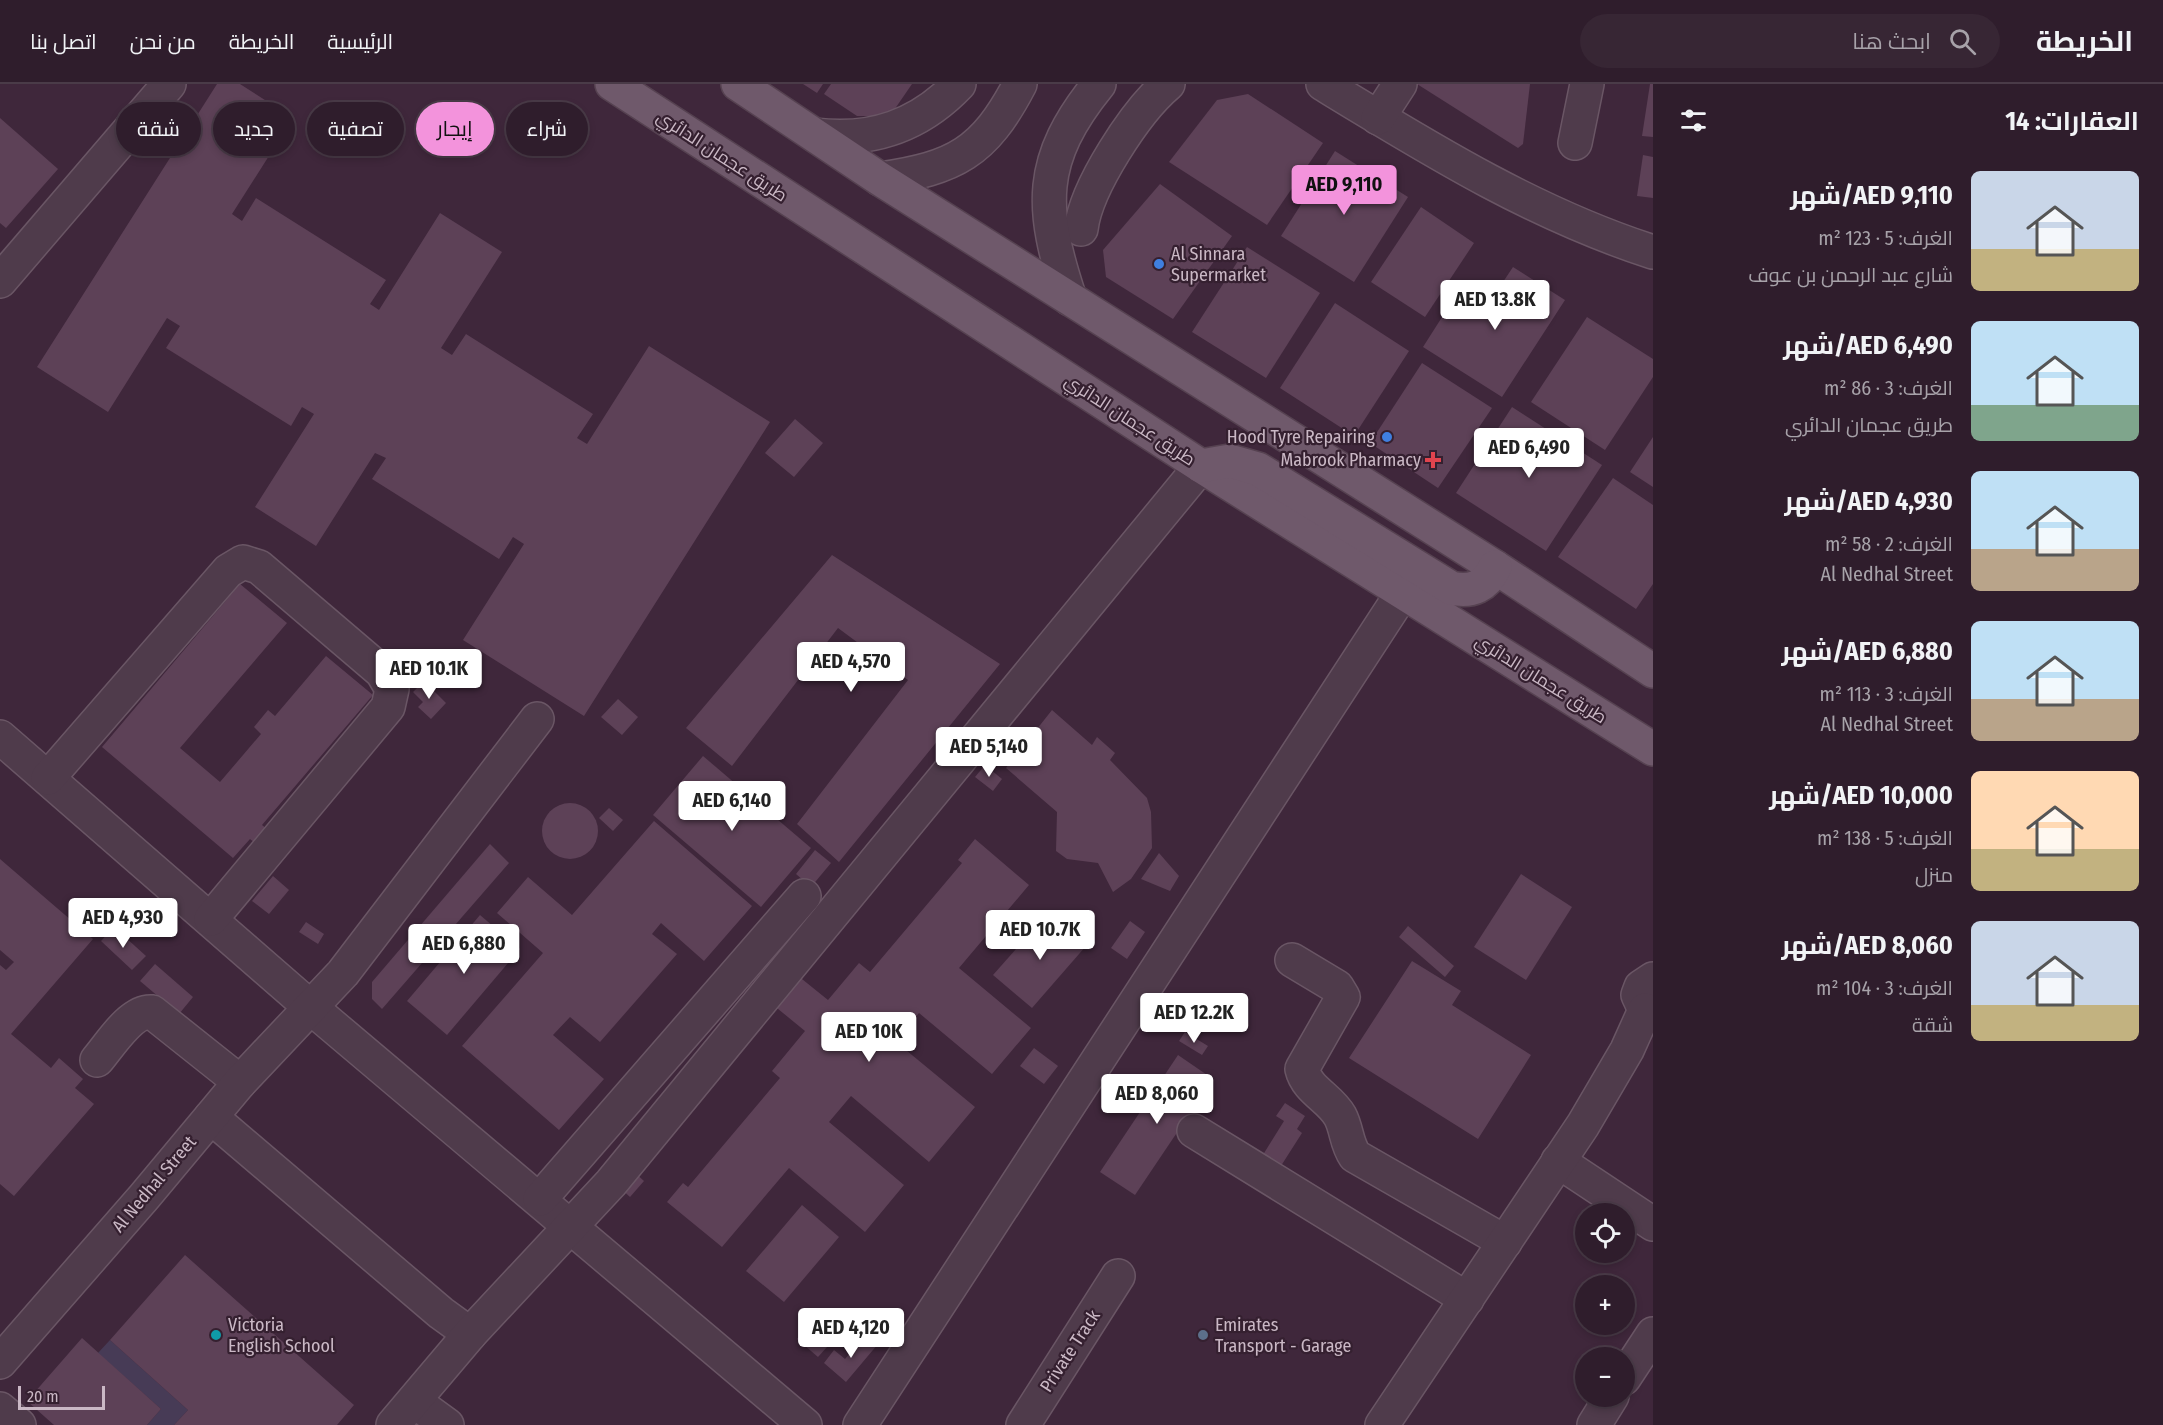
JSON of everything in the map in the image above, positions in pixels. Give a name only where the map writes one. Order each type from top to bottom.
[{"type":"main road","name":"طريق عجمان الدائري","points":[[612,84],[1201,466],[1653,749]]},
{"type":"main road","points":[[738,84],[880,179],[1496,567],[1653,671]]},
{"type":"main road","points":[[1201,466],[1230,461],[1258,469],[1451,588],[1462,591],[1482,585],[1496,567]]},
{"type":"street","points":[[0,281],[169,84]]},
{"type":"street","points":[[815,135],[860,137],[903,126],[925,114],[959,84]]},
{"type":"street","points":[[880,179],[919,173],[958,159],[975,147],[992,130],[1020,84]]},
{"type":"street","points":[[1070,298],[1054,244],[1048,193],[1049,175],[1063,140],[1099,84]]},
{"type":"street","points":[[1081,229],[1083,213],[1095,184],[1143,109],[1168,84]]},
{"type":"street","points":[[1323,84],[1378,118],[1518,197],[1589,229],[1653,252]]},
{"type":"street","points":[[1378,118],[1400,84]]},
{"type":"street","points":[[1575,143],[1587,84]]},
{"type":"street","points":[[447,1425],[404,1413],[470,1334],[611,1184],[1201,466]]},
{"type":"street","points":[[48,778],[228,571],[243,562],[259,567],[382,672],[392,689],[388,707],[211,919]]},
{"type":"street","points":[[860,1425],[1403,592]]},
{"type":"street","name":"Al Nedhal Street","points":[[0,1362],[240,1082],[309,1006],[343,973],[537,719]]},
{"type":"street","points":[[6,753],[48,778],[309,1006],[806,1425]]},
{"type":"street","points":[[540,1199],[804,896]]},
{"type":"street","points":[[1382,1425],[1606,1088],[1648,998],[1643,974],[1653,953]]},
{"type":"street","points":[[1292,960],[1337,987],[1343,997],[1302,1069],[1309,1084],[1339,1115],[1349,1147],[1355,1156],[1505,1242]]},
{"type":"street","points":[[97,1060],[135,1017],[146,1011],[153,1012],[240,1082]]},
{"type":"street","points":[[211,1117],[441,1313],[470,1334]]},
{"type":"street","points":[[1194,1131],[1467,1299]]},
{"type":"street","points":[[1558,1161],[1653,1224]]},
{"type":"street","name":"Private Track","points":[[1023,1425],[1118,1276]]},
{"type":"street","points":[[1635,1361],[1653,1334]]},
{"type":"street","points":[[1594,1425],[1605,1407]]},
{"type":"street","points":[[0,1408],[19,1425]]},
{"type":"shaded area","points":[[110,1340],[188,1410],[174,1425],[147,1425],[161,1409],[98,1353]]},
{"type":"building","points":[[217,84],[240,84],[268,102],[213,102],[213,156],[269,156],[232,214],[242,221],[256,198],[386,280],[370,304],[379,310],[440,213],[502,252],[441,348],[452,355],[466,334],[593,414],[577,438],[587,444],[649,346],[770,422],[584,716],[463,640],[524,544],[513,537],[499,559],[372,479],[386,458],[375,453],[316,546],[255,507],[314,414],[302,407],[291,426],[166,348],[180,326],[167,318],[108,412],[37,367],[171,156],[201,156],[201,109]]},
{"type":"building","points":[[803,84],[823,84],[817,93]]},
{"type":"building","points":[[831,84],[912,84],[890,116],[857,116],[824,94]]},
{"type":"building","points":[[1417,84],[1530,84],[1523,144],[1518,148]]},
{"type":"building","points":[[1650,84],[1653,84],[1653,137],[1642,136]]},
{"type":"building","points":[[1248,94],[1323,143],[1267,225],[1169,162],[1217,100]]},
{"type":"building","points":[[0,118],[58,169],[6,228],[0,223]]},
{"type":"building","points":[[1335,151],[1408,197],[1354,282],[1281,236]]},
{"type":"building","points":[[1643,155],[1653,157],[1653,198],[1637,196]]},
{"type":"building","name":"Al Sinnara Supermarket","points":[[1160,184],[1232,236],[1173,319],[1106,277],[1103,250]]},
{"type":"building","points":[[1421,207],[1474,243],[1425,317],[1371,282]]},
{"type":"building","points":[[1247,247],[1320,293],[1266,378],[1192,332]]},
{"type":"building","points":[[1513,267],[1565,300],[1502,397],[1423,347],[1458,292],[1485,309]]},
{"type":"building","points":[[1335,303],[1409,351],[1354,436],[1280,388]]},
{"type":"building","points":[[1587,317],[1653,359],[1653,377],[1605,450],[1531,402]]},
{"type":"building","points":[[1422,363],[1492,408],[1438,488],[1370,443]]},
{"type":"building","points":[[1512,407],[1602,465],[1546,551],[1456,493]]},
{"type":"building","points":[[795,419],[823,443],[794,477],[765,453]]},
{"type":"building","points":[[1653,437],[1653,487],[1630,472]]},
{"type":"building","points":[[1613,478],[1653,505],[1653,584],[1636,609],[1558,557]]},
{"type":"building","points":[[832,555],[1000,664],[839,862],[797,824],[908,680],[838,628],[732,766],[686,728]]},
{"type":"building","points":[[240,584],[287,623],[180,748],[220,782],[261,734],[254,727],[268,710],[275,716],[326,656],[373,695],[262,825],[272,833],[260,847],[250,839],[233,858],[102,747]]},
{"type":"building","points":[[424,681],[446,703],[431,719],[418,707],[423,702],[413,692]]},
{"type":"building","points":[[618,699],[638,717],[622,735],[601,717]]},
{"type":"building","points":[[1052,710],[1092,745],[1097,737],[1115,753],[1110,760],[1147,798],[1151,812],[1152,848],[1131,879],[1113,892],[1098,863],[1067,859],[1056,851],[1057,812],[1006,768]]},
{"type":"building","points":[[703,756],[811,848],[761,907],[653,815]]},
{"type":"building","points":[[985,765],[1002,779],[993,791],[975,777]]},
{"type":"building","points":[[564,803],[576,803],[586,807],[594,815],[598,831],[594,847],[586,855],[576,859],[564,859],[554,855],[546,847],[542,837],[542,825],[546,815],[554,807]]},
{"type":"building","points":[[609,808],[623,820],[613,831],[599,818]]},
{"type":"building","points":[[654,821],[752,906],[704,961],[661,923],[652,934],[677,954],[600,1042],[570,1017],[553,1035],[604,1079],[559,1130],[462,1046],[543,953],[497,913],[528,877],[572,915]]},
{"type":"building","points":[[975,839],[1029,885],[959,968],[1031,1028],[992,1074],[919,1013],[895,1041],[975,1107],[929,1162],[851,1096],[829,1122],[904,1185],[865,1232],[789,1168],[722,1247],[667,1202],[683,1183],[688,1187],[780,1078],[772,1071],[805,1031],[772,1004],[797,975],[828,1000],[859,963],[870,972],[962,863],[958,860]]},
{"type":"building","points":[[490,844],[509,863],[382,1009],[372,999],[372,982]]},
{"type":"building","points":[[815,850],[831,863],[811,887],[796,874]]},
{"type":"building","points":[[1159,853],[1179,876],[1170,891],[1141,879]]},
{"type":"building","points":[[0,859],[93,939],[11,1034],[51,1068],[59,1058],[83,1079],[75,1088],[94,1104],[14,1196],[0,1184],[0,965],[6,970],[14,962],[0,950]]},
{"type":"building","points":[[1521,874],[1572,907],[1526,980],[1474,947]]},
{"type":"building","points":[[273,876],[289,890],[269,914],[252,901]]},
{"type":"building","points":[[1048,913],[1086,946],[1032,1008],[993,975]]},
{"type":"building","points":[[480,915],[520,949],[447,1035],[407,1001]]},
{"type":"building","points":[[1130,921],[1145,932],[1127,959],[1111,948]]},
{"type":"building","points":[[306,922],[324,934],[318,944],[299,932]]},
{"type":"building","points":[[1408,926],[1454,966],[1445,977],[1399,937]]},
{"type":"building","points":[[114,927],[146,956],[132,970],[101,941]]},
{"type":"building","points":[[1412,961],[1461,991],[1452,1005],[1531,1055],[1478,1139],[1349,1058]]},
{"type":"building","points":[[155,964],[193,997],[179,1014],[140,981]]},
{"type":"building","points":[[1185,1032],[1208,1046],[1202,1055],[1179,1041]]},
{"type":"building","points":[[1034,1048],[1058,1066],[1044,1084],[1020,1066]]},
{"type":"building","points":[[1178,1055],[1213,1079],[1135,1195],[1100,1172]]},
{"type":"building","points":[[1285,1103],[1305,1116],[1297,1129],[1302,1133],[1279,1169],[1261,1158],[1284,1121],[1276,1116]]},
{"type":"building","points":[[633,1171],[644,1181],[630,1197],[619,1187]]},
{"type":"building","points":[[802,1205],[839,1237],[784,1302],[746,1271]]},
{"type":"building","points":[[185,1255],[354,1405],[337,1425],[174,1425],[188,1410],[110,1340]]},
{"type":"building","points":[[815,1319],[836,1337],[818,1357],[797,1339]]},
{"type":"building","points":[[866,1334],[878,1344],[846,1382],[824,1363],[834,1350],[845,1359]]},
{"type":"building","points":[[82,1338],[161,1409],[147,1425],[54,1425],[27,1401]]},
{"type":"place","name":"Al Sinnara Supermarket","points":[[1159,264]]},
{"type":"place","name":"Hood Tyre Repairing","points":[[1387,437]]},
{"type":"place","name":"Mabrook Pharmacy","points":[[1433,460]]},
{"type":"place","name":"Victoria English School","points":[[216,1335]]},
{"type":"place","name":"Emirates Transport - Garage","points":[[1203,1335]]}]
